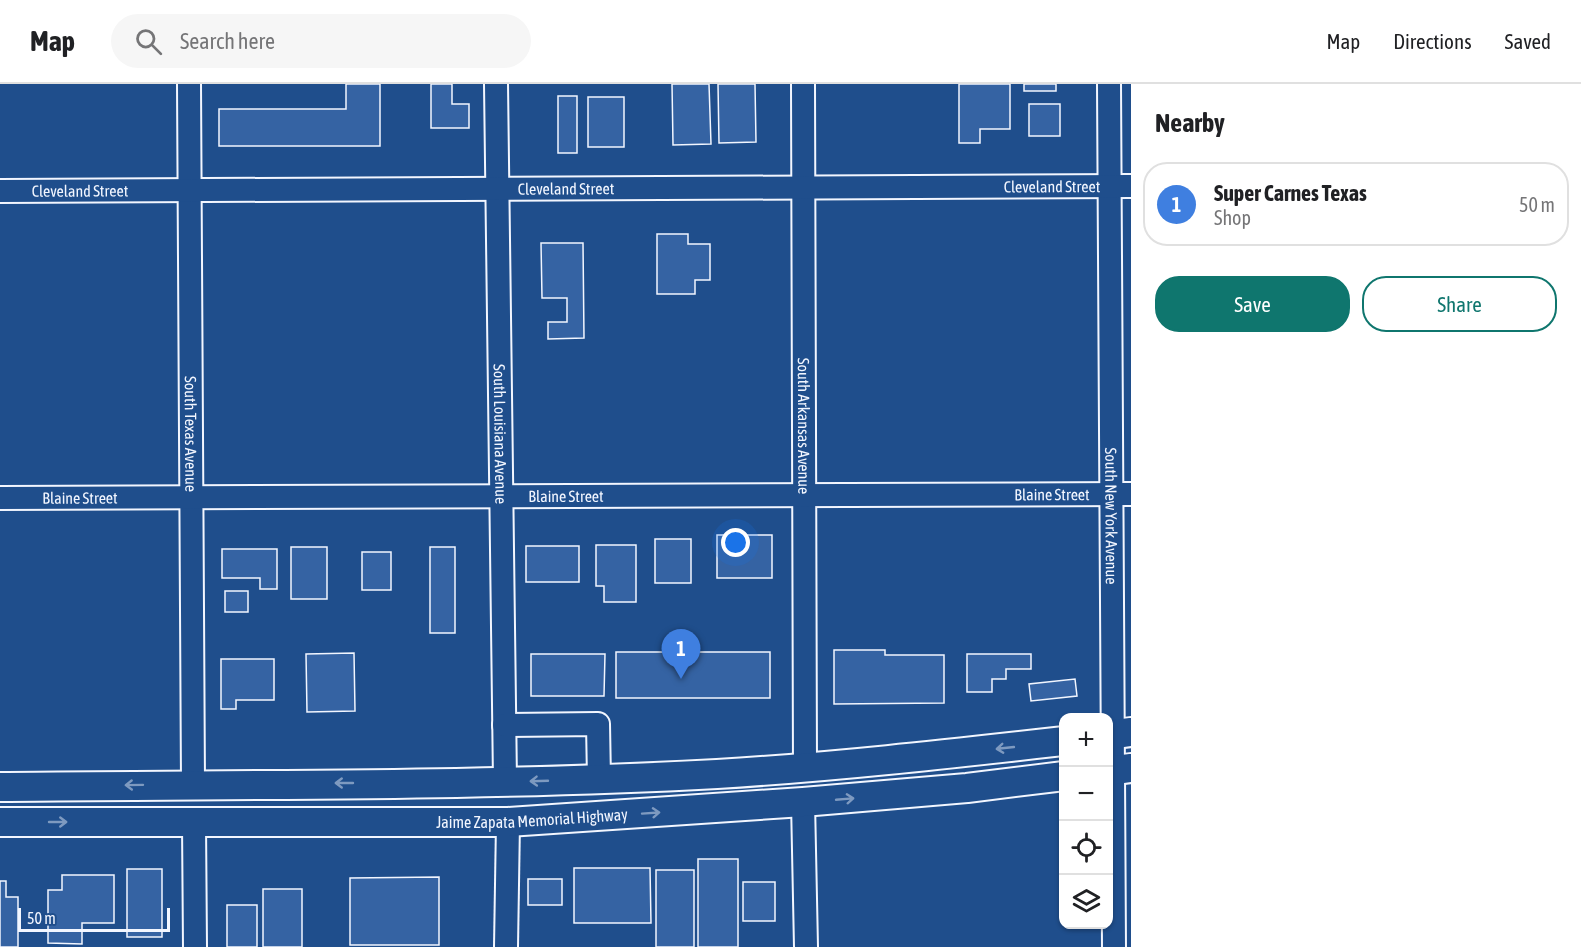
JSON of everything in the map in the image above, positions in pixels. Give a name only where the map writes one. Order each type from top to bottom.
[{"type":"main road","points":[[0,787],[599,779],[805,768],[1059,742]]},
{"type":"main road","points":[[508,822],[518,812],[548,800],[782,783],[798,776],[805,768]]},
{"type":"main road","name":"Jaime Zapata Memorial Highway","points":[[0,822],[194,823],[444,820],[508,822],[967,789],[1059,777]]},
{"type":"main road","points":[[194,823],[262,806],[479,801],[492,798],[501,791],[505,782]]},
{"type":"street","name":"South Texas Avenue","points":[[189,84],[193,784]]},
{"type":"street","name":"South Louisiana Avenue","points":[[496,84],[505,782]]},
{"type":"street","name":"South Arkansas Avenue","points":[[802,84],[805,768]]},
{"type":"street","name":"South New York Avenue","points":[[1109,84],[1121,186],[1121,494],[1117,770],[1122,859],[1114,947]]},
{"type":"street","name":"Cleveland Street","points":[[0,191],[1121,186]]},
{"type":"street","name":"Blaine Street","points":[[0,498],[1121,494]]},
{"type":"street","points":[[504,725],[598,724],[599,779]]},
{"type":"street","points":[[803,802],[806,947]]},
{"type":"street","points":[[506,947],[508,822]]},
{"type":"street","points":[[194,823],[195,947]]},
{"type":"building","points":[[346,84],[380,84],[380,146],[219,146],[219,109],[346,109]]},
{"type":"building","points":[[431,84],[452,84],[452,104],[469,104],[469,128],[431,128]]},
{"type":"building","points":[[672,84],[709,84],[711,144],[673,145]]},
{"type":"building","points":[[718,84],[755,84],[756,142],[719,143]]},
{"type":"building","points":[[959,84],[1010,84],[1010,129],[980,129],[980,143],[959,143]]},
{"type":"building","points":[[1024,84],[1056,84],[1056,91],[1024,91]]},
{"type":"building","points":[[558,96],[577,96],[577,153],[558,153]]},
{"type":"building","points":[[588,97],[624,97],[624,147],[588,147]]},
{"type":"building","points":[[1029,104],[1060,104],[1060,136],[1029,136]]},
{"type":"building","points":[[657,234],[688,234],[688,244],[710,244],[710,280],[695,280],[695,294],[657,294]]},
{"type":"building","points":[[541,243],[583,243],[584,338],[548,339],[548,322],[567,322],[567,298],[542,298]]},
{"type":"building","points":[[717,535],[772,535],[772,578],[717,578]]},
{"type":"building","points":[[655,539],[691,539],[691,583],[655,583]]},
{"type":"building","points":[[596,545],[636,545],[636,602],[604,602],[604,586],[596,586]]},
{"type":"building","points":[[526,546],[579,546],[579,582],[526,582]]},
{"type":"building","points":[[291,547],[327,547],[327,599],[291,599]]},
{"type":"building","points":[[430,547],[455,547],[455,633],[430,633]]},
{"type":"building","points":[[222,549],[277,549],[277,589],[260,589],[260,578],[222,578]]},
{"type":"building","points":[[362,552],[391,552],[391,590],[362,590]]},
{"type":"building","points":[[225,591],[248,591],[248,612],[225,612]]},
{"type":"building","points":[[834,650],[885,650],[885,655],[944,655],[944,703],[834,704]]},
{"type":"building","points":[[616,652],[770,652],[770,698],[616,698]]},
{"type":"building","points":[[354,653],[355,711],[307,712],[306,654]]},
{"type":"building","points":[[531,654],[605,654],[604,696],[531,696]]},
{"type":"building","points":[[967,654],[1031,654],[1031,669],[1006,669],[1006,679],[992,679],[992,692],[967,692]]},
{"type":"building","points":[[221,659],[274,659],[274,700],[236,700],[236,709],[221,709]]},
{"type":"building","points":[[1075,679],[1077,696],[1031,701],[1029,684]]},
{"type":"building","points":[[698,859],[738,859],[738,947],[698,947]]},
{"type":"building","points":[[574,868],[650,868],[651,923],[574,923]]},
{"type":"building","points":[[127,869],[162,869],[162,937],[127,937]]},
{"type":"building","points":[[656,870],[694,870],[694,947],[656,947]]},
{"type":"building","points":[[62,875],[114,875],[114,923],[82,923],[82,944],[48,943],[48,890],[62,890]]},
{"type":"building","points":[[439,877],[439,945],[350,945],[350,878]]},
{"type":"building","points":[[528,879],[562,879],[562,905],[528,905]]},
{"type":"building","points":[[0,881],[6,881],[6,897],[18,897],[18,947],[0,947]]},
{"type":"building","points":[[743,882],[775,882],[775,921],[743,921]]},
{"type":"building","points":[[263,889],[302,889],[302,947],[263,947]]},
{"type":"building","points":[[227,905],[257,905],[257,947],[227,947]]},
{"type":"place","name":"Super Carnes Texas","points":[[681,679]]}]
